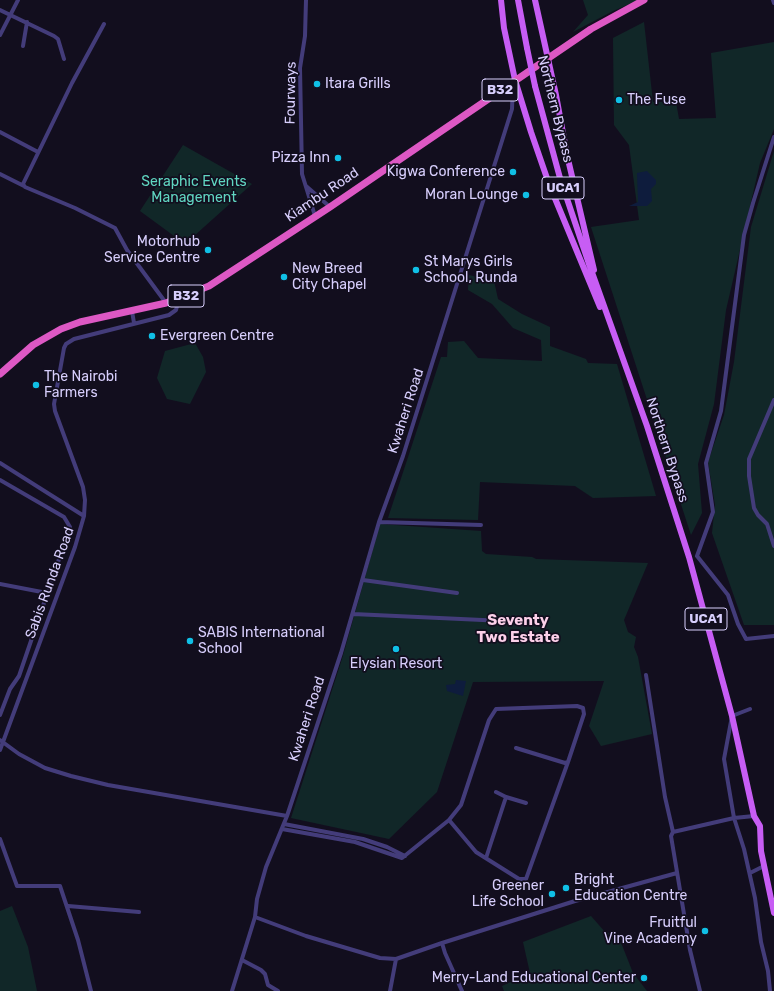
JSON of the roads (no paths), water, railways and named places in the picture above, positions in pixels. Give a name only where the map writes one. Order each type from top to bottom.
[{"type":"highway","name":"Kiambu Road","points":[[0,374],[33,345],[61,329],[166,303],[209,286],[591,29],[644,0]]},
{"type":"main road","points":[[501,0],[504,28],[514,81],[550,184],[599,306],[613,331]]},
{"type":"main road","name":"Northern Bypass","points":[[518,0],[535,86],[547,133],[597,289],[647,426],[689,557],[732,716],[754,816],[760,826],[761,851],[774,913]]},
{"type":"main road","points":[[535,0],[567,155],[597,289]]},
{"type":"street","points":[[0,35],[18,0]]},
{"type":"street","name":"Fourways","points":[[306,0],[305,36],[300,68],[302,174],[315,216]]},
{"type":"street","points":[[0,10],[27,22],[58,39],[64,59]]},
{"type":"street","points":[[23,46],[27,22]]},
{"type":"street","points":[[24,186],[38,152],[72,83],[104,24]]},
{"type":"street","name":"Kwaheri Road","points":[[232,991],[255,917],[256,899],[262,880],[287,816],[353,614],[379,522],[403,456],[512,110],[514,81]]},
{"type":"street","points":[[0,132],[38,152]]},
{"type":"street","points":[[697,556],[713,512],[706,463],[721,411],[744,235],[774,137]]},
{"type":"street","points":[[0,174],[76,208],[115,228],[127,250],[166,303]]},
{"type":"street","points":[[306,186],[330,206]]},
{"type":"street","points":[[84,516],[84,493],[55,410],[64,348],[66,344],[74,339],[134,323],[169,316],[176,310],[179,299]]},
{"type":"street","points":[[132,311],[134,323]]},
{"type":"street","points":[[774,400],[749,459],[754,508],[758,515],[767,524],[774,546]]},
{"type":"street","name":"Sabis Runda Road","points":[[0,463],[84,516],[75,547],[0,750]]},
{"type":"street","points":[[0,480],[64,517],[69,524],[68,535],[19,676],[10,689],[0,715]]},
{"type":"street","points":[[379,522],[481,526]]},
{"type":"street","points":[[689,557],[697,556]]},
{"type":"street","points":[[697,556],[728,596],[738,624],[746,638],[774,636]]},
{"type":"street","points":[[363,580],[457,593]]},
{"type":"street","points":[[0,584],[47,593]]},
{"type":"street","points":[[353,614],[504,621]]},
{"type":"street","points":[[646,675],[665,797],[673,832],[671,840],[690,950],[700,991]]},
{"type":"street","points":[[282,829],[362,844],[402,858],[449,820],[461,805],[489,720],[494,710],[498,708],[582,707],[584,714],[526,879],[519,879],[472,848],[449,820]]},
{"type":"street","points":[[750,709],[732,716],[724,758],[734,818],[750,873],[761,942],[772,980],[770,991]]},
{"type":"street","points":[[2,742],[45,768],[71,776],[108,785],[287,816]]},
{"type":"street","points":[[516,748],[565,763],[568,762]]},
{"type":"street","points":[[496,792],[506,797],[526,803]]},
{"type":"street","points":[[486,858],[506,797]]},
{"type":"street","points":[[673,832],[734,818],[754,816]]},
{"type":"street","points":[[284,824],[363,838],[405,856]]},
{"type":"street","points":[[362,844],[363,838]]},
{"type":"street","points":[[0,840],[17,886],[60,886],[68,906],[88,975],[91,991]]},
{"type":"street","points":[[750,873],[764,866]]},
{"type":"street","points":[[255,917],[306,936],[384,959],[396,959],[442,943],[590,897],[677,873]]},
{"type":"street","points":[[68,906],[139,912]]},
{"type":"street","points":[[442,943],[462,991]]},
{"type":"street","points":[[390,991],[396,959]]},
{"type":"street","points":[[242,960],[261,970],[265,974],[268,985],[278,991]]},
{"type":"water","points":[[647,171],[656,180],[656,184],[651,189],[652,201],[647,206],[629,206],[638,202],[637,173]]},
{"type":"water","points":[[456,680],[466,681],[463,696],[447,691],[446,685],[455,684]]},
{"type":"place","name":"Itara Grills","points":[[317,84]]},
{"type":"place","name":"The Fuse","points":[[619,100]]},
{"type":"place","name":"Pizza Inn","points":[[338,158]]},
{"type":"place","name":"Kigwa Conference","points":[[513,172]]},
{"type":"place","name":"Moran Lounge","points":[[526,195]]},
{"type":"place","name":"Motorhub Service Centre","points":[[208,250]]},
{"type":"place","name":"St Marys Girls School, Runda","points":[[416,270]]},
{"type":"place","name":"New Breed City Chapel","points":[[284,277]]},
{"type":"place","name":"Evergreen Centre","points":[[152,336]]},
{"type":"place","name":"The Nairobi Farmers","points":[[36,385]]},
{"type":"place","name":"SABIS International School","points":[[190,641]]},
{"type":"place","name":"Elysian Resort","points":[[396,649]]},
{"type":"place","name":"Bright Education Centre","points":[[566,888]]},
{"type":"place","name":"Greener Life School","points":[[552,894]]},
{"type":"place","name":"Fruitful Vine Academy","points":[[705,931]]},
{"type":"place","name":"Merry-Land Educational Center","points":[[644,978]]},
{"type":"district","name":"Seventy Two Estate","points":[[518,630]]},
{"type":"park label","name":"Seraphic Events Management","points":[[194,190]]}]
